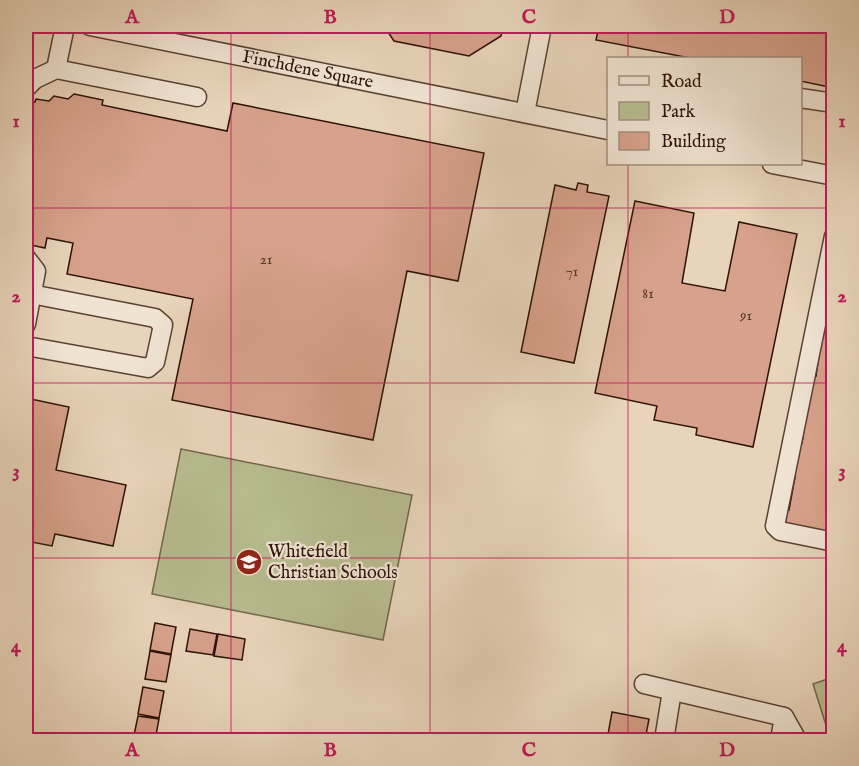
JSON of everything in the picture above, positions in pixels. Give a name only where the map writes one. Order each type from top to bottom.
[{"type":"street","points":[[56,69],[65,26]]},
{"type":"street","name":"Finchdene Square","points":[[90,26],[607,130]]},
{"type":"street","points":[[525,113],[542,26]]},
{"type":"street","points":[[26,88],[35,79],[56,69],[197,97]]},
{"type":"street","points":[[802,98],[834,103]]},
{"type":"street","points":[[777,165],[834,176]]},
{"type":"street","points":[[834,236],[775,526],[780,531],[834,542]]},
{"type":"street","points":[[26,258],[36,271],[26,324]]},
{"type":"street","points":[[26,346],[148,368],[155,362],[163,325],[155,318],[31,294]]},
{"type":"street","points":[[644,684],[784,717],[797,741]]},
{"type":"street","points":[[664,741],[672,691]]},
{"type":"street","points":[[780,741],[784,717]]},
{"type":"green space","points":[[181,449],[412,495],[383,640],[152,594]]},
{"type":"green space","points":[[833,677],[833,737],[830,738],[813,684]]},
{"type":"building","points":[[384,26],[503,26],[501,36],[469,56],[394,41]]},
{"type":"building","points":[[599,26],[834,26],[834,88],[802,81],[802,57],[685,57],[596,40]]},
{"type":"building","points":[[74,94],[103,100],[102,105],[227,131],[233,103],[484,153],[458,281],[407,271],[373,440],[172,400],[193,299],[67,274],[73,243],[47,238],[45,248],[26,244],[26,149],[29,130],[26,130],[32,102],[36,99],[49,101],[54,96],[68,99]]},
{"type":"building","points":[[578,183],[588,185],[587,192],[609,196],[574,363],[521,352],[555,185],[576,190]]},
{"type":"building","points":[[635,201],[694,213],[682,283],[725,291],[739,222],[797,234],[753,447],[696,435],[697,428],[654,420],[657,406],[595,393]]},
{"type":"building","points":[[834,289],[834,536],[782,525],[785,509],[789,510],[795,477],[792,476],[799,442],[802,443],[812,375],[816,376],[826,308],[830,309]]},
{"type":"building","points":[[26,398],[69,407],[56,470],[126,485],[113,546],[55,534],[52,546],[26,541]]},
{"type":"building","points":[[155,623],[176,627],[171,654],[150,650]]},
{"type":"building","points":[[190,629],[217,634],[213,655],[186,651]]},
{"type":"building","points":[[218,634],[245,639],[242,660],[214,656]]},
{"type":"building","points":[[150,651],[171,655],[166,682],[145,679]]},
{"type":"building","points":[[143,687],[164,691],[159,718],[138,714]]},
{"type":"building","points":[[612,712],[649,719],[645,740],[607,740]]},
{"type":"building","points":[[138,716],[159,719],[155,740],[133,740]]},
{"type":"place","name":"Whitefield Christian Schools","points":[[249,562]]}]
